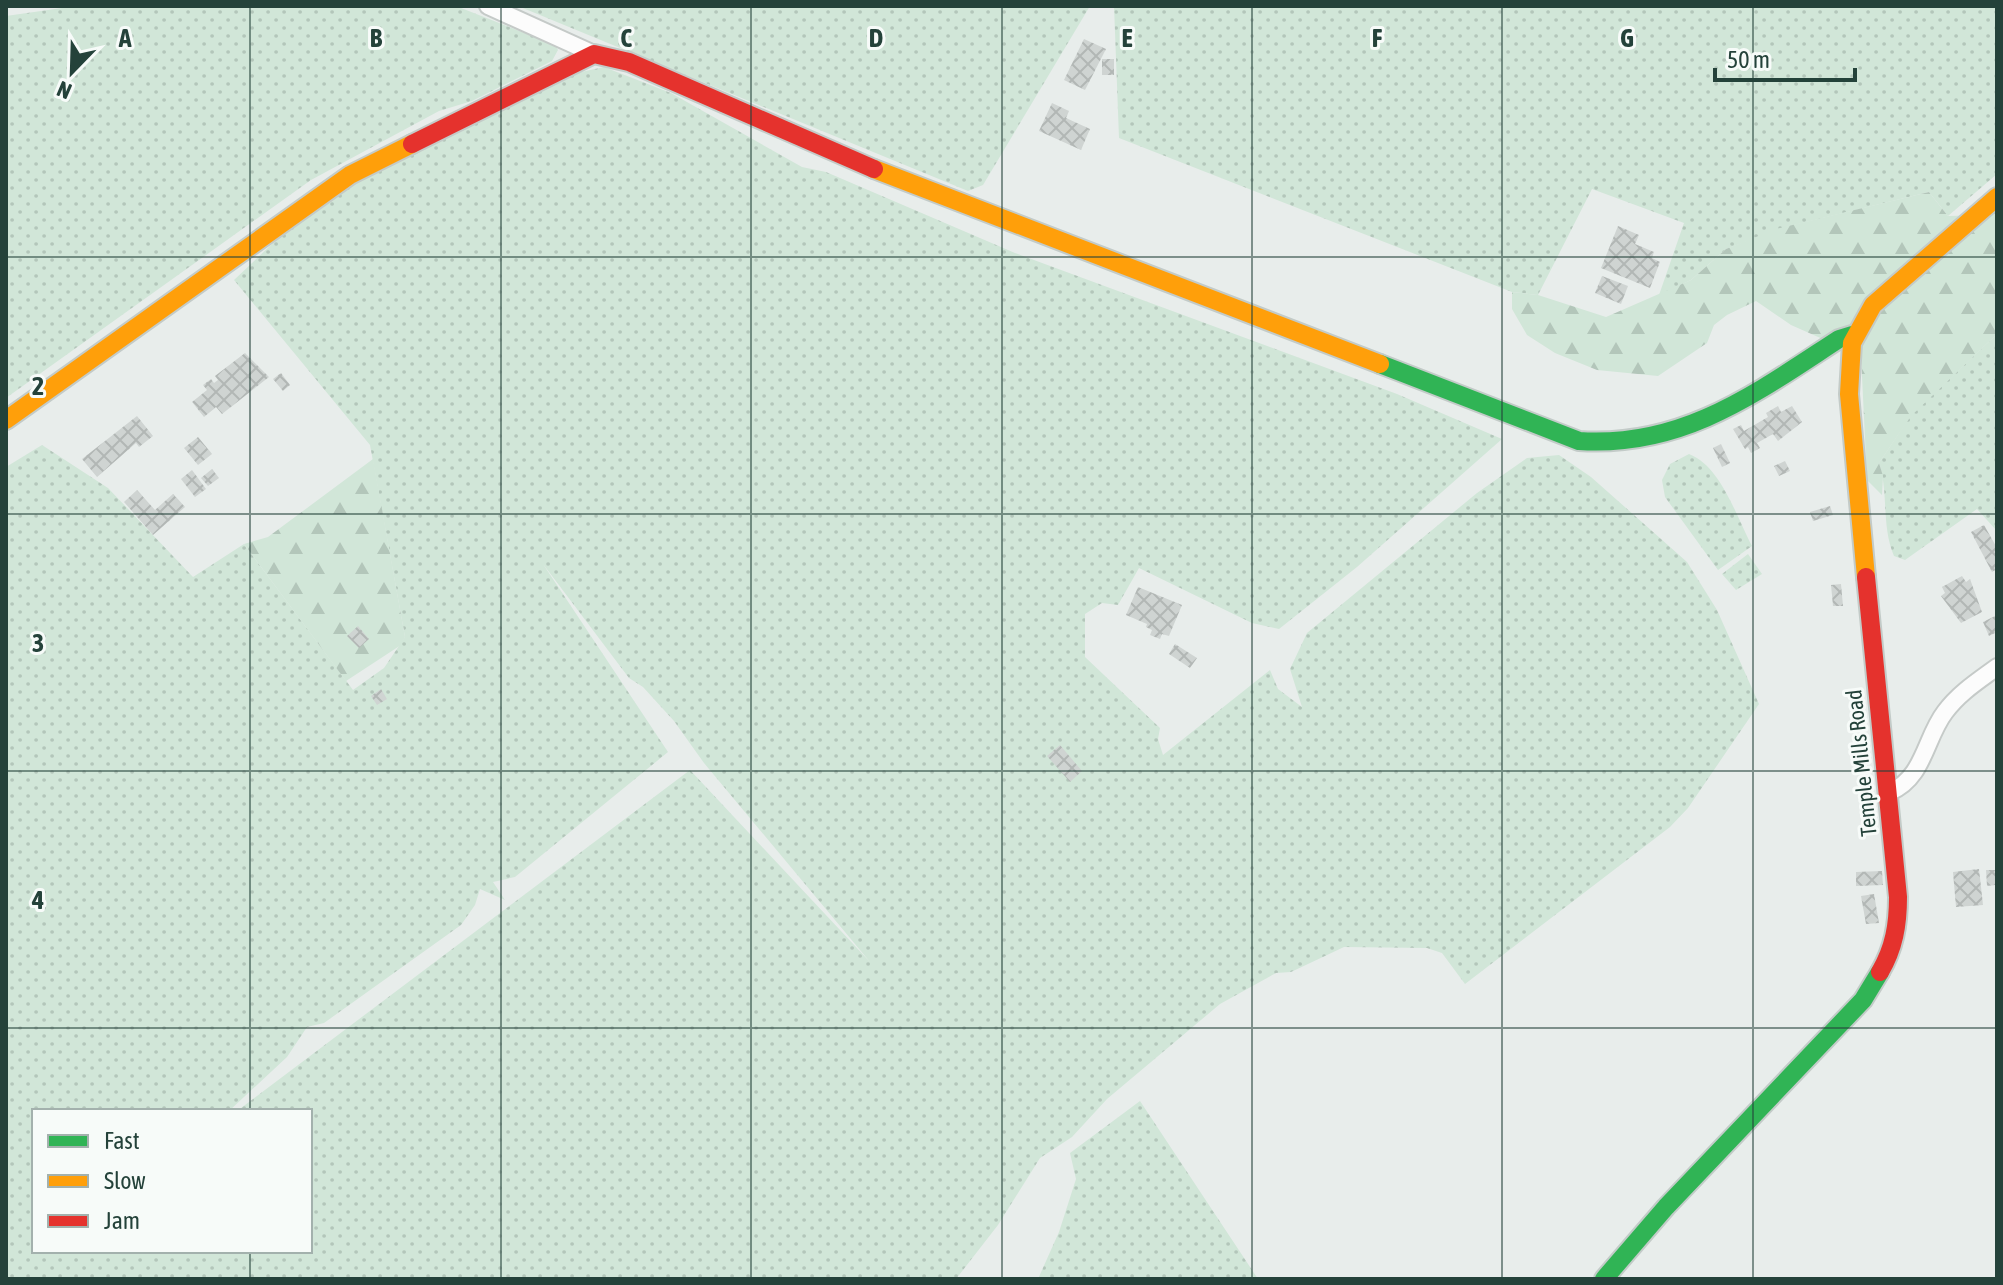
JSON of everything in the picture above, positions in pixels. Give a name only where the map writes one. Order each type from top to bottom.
[{"type":"street","points":[[488,6],[594,54],[629,62],[840,156],[1579,441],[1608,446],[1641,442],[1675,431],[1739,401],[1839,339],[1852,335]]},
{"type":"street","points":[[6,420],[350,175],[594,54]]},
{"type":"street","name":"Temple Mills Road","points":[[1608,1278],[1878,981],[1898,925],[1890,792],[1847,365],[1852,335],[1873,305],[1997,197]]},
{"type":"street","points":[[1890,792],[1906,783],[1919,767],[1942,715],[1955,699],[1997,667]]},
{"type":"green space","points":[[76,6],[456,6],[555,45],[558,50],[552,61],[472,101],[439,111],[311,180],[6,398],[6,16]]},
{"type":"green space","points":[[518,6],[1090,6],[983,185],[968,191]]},
{"type":"green space","points":[[1114,6],[1997,6],[1997,174],[1948,216],[1929,192],[1786,227],[1726,249],[1691,280],[1659,295],[1684,223],[1592,189],[1538,295],[1512,292],[1119,138]]},
{"type":"green space","points":[[604,67],[671,93],[802,167],[826,172],[1015,253],[1397,394],[1502,439],[1357,567],[1279,629],[1252,623],[1139,568],[1118,605],[1102,603],[1085,614],[1085,657],[1160,728],[1158,739],[1163,755],[1270,670],[1278,689],[1302,707],[1290,669],[1307,633],[1477,493],[1527,458],[1559,455],[1591,477],[1687,562],[1717,610],[1759,704],[1688,808],[1670,827],[1465,984],[1442,953],[1427,948],[1344,947],[1291,972],[1276,973],[1220,1004],[1107,1099],[1072,1137],[1040,1158],[998,1225],[956,1279],[6,1279],[6,467],[42,445],[108,488],[193,577],[244,544],[353,690],[384,668],[405,637],[370,445],[234,280],[291,226],[366,177],[581,72]],"holes":[[[543,564],[629,678],[643,687],[870,962],[690,770],[240,1109],[312,1109],[312,1253],[32,1253],[32,1109],[231,1109],[287,1057],[307,1027],[324,1023],[461,925],[475,905],[480,889],[505,900],[493,882],[515,877],[668,752]]]},
{"type":"green space","points":[[1929,192],[1948,216],[1987,215],[1997,208],[1997,334],[1911,416],[1879,463],[1883,476],[1882,495],[1867,480],[1861,356],[1791,325],[1756,301],[1727,315],[1714,325],[1707,343],[1658,376],[1597,370],[1555,353],[1527,335],[1512,309],[1512,292],[1538,295],[1606,317],[1691,280],[1726,249],[1776,229]]},
{"type":"green space","points":[[1997,334],[1997,531],[1977,509],[1905,560],[1894,556],[1879,463],[1911,415]]},
{"type":"green space","points":[[1689,454],[1700,460],[1719,481],[1752,546],[1718,570],[1665,497],[1662,480],[1670,464]]},
{"type":"green space","points":[[373,459],[405,637],[401,645],[346,681],[244,544],[268,537]]},
{"type":"green space","points":[[1748,554],[1762,574],[1736,590],[1722,574]]},
{"type":"green space","points":[[1140,1101],[1258,1279],[1038,1279],[1059,1232],[1076,1179],[1070,1153]]},
{"type":"building","points":[[1084,39],[1106,49],[1085,90],[1064,80]]},
{"type":"building","points":[[1102,59],[1114,59],[1114,75],[1102,75]]},
{"type":"building","points":[[1052,103],[1069,111],[1066,118],[1090,129],[1081,150],[1039,131]]},
{"type":"building","points":[[1618,226],[1639,235],[1635,244],[1654,252],[1652,258],[1660,262],[1650,288],[1601,268]]},
{"type":"building","points":[[1602,276],[1628,286],[1621,304],[1595,293]]},
{"type":"building","points":[[245,353],[269,377],[222,414],[216,407],[204,417],[192,402],[207,390],[203,385],[211,379],[214,383],[218,380],[215,376]]},
{"type":"building","points":[[281,373],[290,385],[283,391],[273,379]]},
{"type":"building","points":[[1778,406],[1781,412],[1792,406],[1802,422],[1778,441],[1773,434],[1757,443],[1760,448],[1751,453],[1748,447],[1745,449],[1733,429],[1741,425],[1744,431],[1768,417],[1766,413]]},
{"type":"building","points":[[137,416],[153,436],[139,447],[136,443],[97,477],[82,459]]},
{"type":"building","points":[[198,437],[212,454],[198,465],[184,448]]},
{"type":"building","points":[[1721,444],[1730,463],[1722,467],[1713,448]]},
{"type":"building","points":[[1785,461],[1790,471],[1779,476],[1774,466]]},
{"type":"building","points":[[212,469],[219,478],[208,486],[201,478]]},
{"type":"building","points":[[192,470],[206,489],[195,497],[181,479]]},
{"type":"building","points":[[137,490],[155,510],[173,494],[185,507],[153,535],[124,502]]},
{"type":"building","points":[[1830,506],[1833,515],[1813,521],[1810,512]]},
{"type":"building","points":[[1984,525],[1997,548],[1997,569],[1992,572],[1971,532]]},
{"type":"building","points":[[1962,576],[1966,582],[1970,579],[1982,612],[1961,623],[1941,596],[1945,593],[1942,587]]},
{"type":"building","points":[[1841,584],[1843,606],[1833,606],[1831,585]]},
{"type":"building","points":[[1138,587],[1182,605],[1169,636],[1162,634],[1160,639],[1150,635],[1152,630],[1146,627],[1147,624],[1126,615]]},
{"type":"building","points":[[1997,615],[1997,632],[1989,636],[1983,622]]},
{"type":"building","points":[[358,626],[369,639],[359,648],[347,636]]},
{"type":"building","points":[[1175,644],[1197,658],[1190,668],[1169,654]]},
{"type":"building","points":[[381,689],[387,699],[377,705],[371,696]]},
{"type":"building","points":[[1060,745],[1082,771],[1070,782],[1047,756]]},
{"type":"building","points":[[1979,869],[1983,905],[1956,907],[1953,872]]},
{"type":"building","points":[[1986,870],[1995,870],[1995,885],[1987,886]]},
{"type":"building","points":[[1882,871],[1883,885],[1856,886],[1856,872]]},
{"type":"building","points":[[1874,894],[1879,923],[1866,924],[1861,896]]},
{"type":"traffic: fast","points":[[1380,364],[1579,441],[1617,441],[1652,436],[1717,413],[1778,379],[1839,339],[1852,335]]},
{"type":"traffic: fast","points":[[1604,1279],[1666,1207],[1863,1000],[1880,972]]},
{"type":"traffic: slow","points":[[6,420],[350,175],[412,144]]},
{"type":"traffic: slow","points":[[874,169],[1380,364]]},
{"type":"traffic: slow","points":[[1866,577],[1849,394],[1852,343],[1873,305],[1997,197]]},
{"type":"traffic: jam","points":[[412,144],[594,54],[629,62],[874,169]]},
{"type":"traffic: jam","points":[[1866,577],[1898,897],[1894,936],[1880,972]]}]
